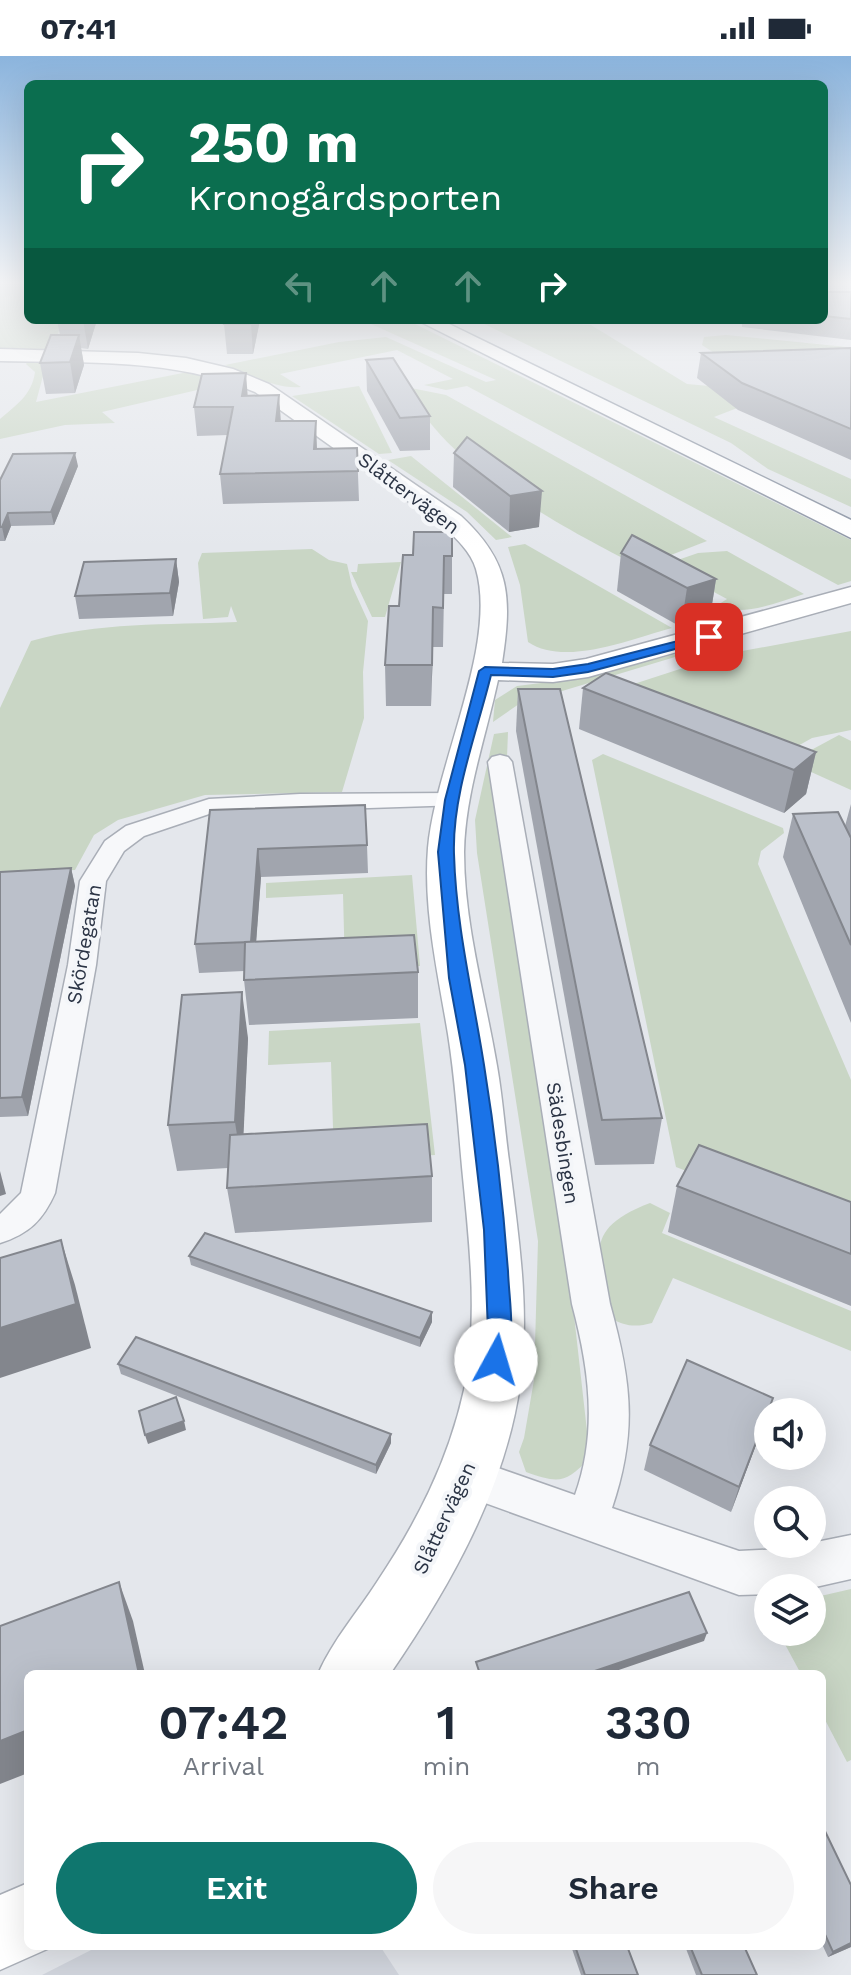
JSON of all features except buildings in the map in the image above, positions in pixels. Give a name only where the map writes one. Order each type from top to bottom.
[{"type":"highway","points":[[528,371],[851,530]]},
{"type":"highway","points":[[549,371],[851,517]]},
{"type":"street","name":"Slåttervägen","points":[[214,371],[262,388],[435,507],[468,537],[489,569],[494,595],[493,624],[485,671],[452,800],[448,825],[448,868],[458,978],[475,1065],[485,1145],[500,1331],[491,1390],[467,1477],[431,1556],[354,1670]]},
{"type":"street","points":[[485,671],[553,673],[588,668],[851,595]]},
{"type":"street","name":"Sädesbingen","points":[[500,762],[588,1290],[602,1345],[610,1404],[608,1451],[587,1521]]},
{"type":"street","name":"Skördegatan","points":[[0,1229],[31,1209],[38,1193],[82,965],[93,881],[114,846],[145,827],[209,806],[300,801],[452,800]]},
{"type":"street","points":[[467,1477],[739,1573],[766,1574],[851,1557]]},
{"type":"street","points":[[0,1933],[24,1922]]},
{"type":"shaded area","points":[[91,1950],[383,1950],[399,1975],[42,1975]]},
{"type":"green space","points":[[44,371],[36,402],[193,371],[232,382],[102,412],[115,423],[65,425],[0,439],[0,419],[31,387],[35,372]]},
{"type":"green space","points":[[238,371],[297,371],[280,374],[301,387],[273,384]]},
{"type":"green space","points":[[437,371],[461,371],[486,382],[496,380],[475,371],[509,371],[851,540],[851,581],[838,585],[467,386],[446,390],[424,385],[453,379]]},
{"type":"green space","points":[[581,371],[665,371],[687,384],[731,388],[745,405],[714,417],[851,479],[851,507],[768,469],[731,443]]},
{"type":"green space","points":[[359,386],[392,453],[379,454],[292,396]]},
{"type":"green space","points":[[411,388],[446,395],[707,541],[640,567],[612,553],[545,515],[476,468],[447,442],[424,415]]},
{"type":"green space","points":[[411,456],[512,537],[496,540],[467,512],[388,460]]},
{"type":"green space","points":[[525,544],[672,628],[618,644],[579,651],[543,649],[528,642],[520,585],[508,547]]},
{"type":"green space","points":[[312,549],[329,560],[347,564],[352,586],[368,621],[363,672],[364,718],[342,792],[205,795],[118,820],[94,835],[75,870],[0,873],[0,708],[31,641],[107,627],[237,622],[231,606],[228,617],[203,619],[198,563],[202,553]]},
{"type":"green space","points":[[727,551],[804,594],[760,608],[727,609],[716,606],[727,599],[712,591],[646,571],[698,553]]},
{"type":"green space","points":[[401,562],[385,617],[372,617],[351,572],[357,572],[358,564]]},
{"type":"green space","points":[[851,631],[851,730],[812,738],[780,756],[597,696],[726,654]]},
{"type":"green space","points":[[684,652],[519,704],[493,722],[495,700],[517,686],[581,678]]},
{"type":"green space","points":[[508,732],[504,834],[563,1217],[590,1458],[568,1477],[561,1479],[526,1472],[519,1452],[534,1380],[538,1241],[477,853],[475,820],[494,734]]},
{"type":"green space","points":[[839,735],[851,741],[851,790],[789,762]]},
{"type":"green space","points":[[603,754],[783,828],[784,833],[761,851],[758,864],[851,1080],[851,1235],[676,1167],[592,760]]},
{"type":"green space","points":[[412,875],[420,966],[345,970],[343,894],[266,898],[266,883]]},
{"type":"green space","points":[[420,1023],[435,1155],[334,1161],[331,1062],[268,1065],[269,1031]]},
{"type":"green space","points":[[650,1203],[670,1213],[662,1233],[851,1311],[851,1351],[673,1278],[652,1323],[631,1325],[611,1318],[600,1261],[604,1235],[628,1213]]},
{"type":"green space","points":[[851,1589],[851,1760],[847,1762],[826,1722],[826,1670],[799,1670],[786,1646],[826,1646],[826,1595]]},
{"type":"route","points":[[496,1360],[500,1331],[494,1230],[475,1065],[458,978],[446,852],[452,800],[485,671],[553,673],[588,668],[709,637]]}]
